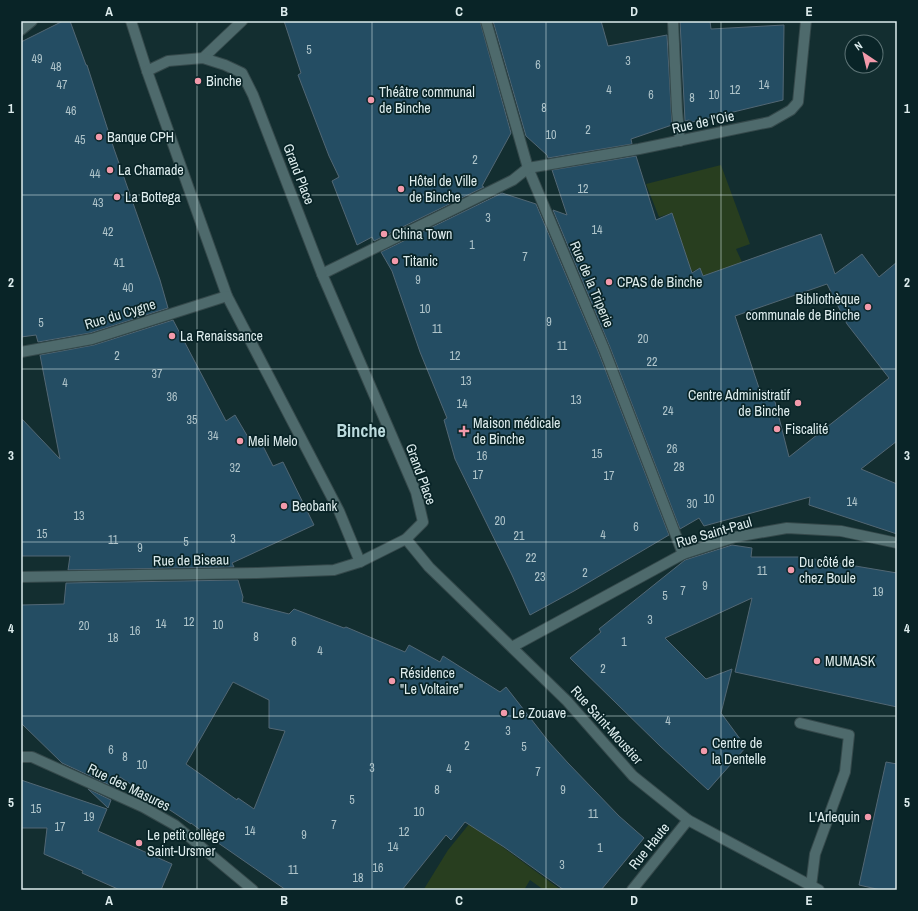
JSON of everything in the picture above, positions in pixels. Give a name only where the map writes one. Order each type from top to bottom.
[{"type":"street","points":[[21,30],[32,21]]},
{"type":"street","points":[[131,21],[147,71],[227,296],[339,511],[360,562]]},
{"type":"street","points":[[203,58],[242,21]]},
{"type":"street","name":"Rue de la Triperie","points":[[486,21],[528,168],[604,349],[683,554]]},
{"type":"street","points":[[673,21],[677,111],[680,141]]},
{"type":"street","name":"Rue de l'Oie","points":[[528,168],[680,141],[770,122],[791,110],[798,102],[806,21]]},
{"type":"street","name":"Grand Place","points":[[147,71],[168,61],[203,58],[225,65],[242,74],[253,95],[322,274],[416,492],[423,522],[406,539],[360,562]]},
{"type":"street","points":[[322,274],[513,180],[528,168]]},
{"type":"street","name":"Rue du Cygne","points":[[21,352],[92,339],[227,296]]},
{"type":"street","name":"Rue Saint-Paul","points":[[512,647],[683,554],[735,538],[787,528],[841,531],[897,543]]},
{"type":"street","name":"Rue Saint-Moustier","points":[[406,539],[429,567],[567,701],[633,776],[688,820],[815,888]]},
{"type":"street","name":"Rue de Biseau","points":[[21,577],[257,573],[334,570],[360,562]]},
{"type":"street","points":[[800,724],[849,735],[845,772],[815,854],[815,888]]},
{"type":"street","points":[[21,749],[32,757]]},
{"type":"street","name":"Rue des Masures","points":[[21,757],[32,757],[143,807],[175,825],[253,890]]},
{"type":"street","name":"Rue Haute","points":[[632,890],[688,820]]},
{"type":"green space","points":[[721,165],[750,244],[736,249],[742,262],[750,289],[706,283],[700,268],[691,272],[672,213],[659,217],[646,184]]},
{"type":"green space","points":[[470,823],[561,890],[544,890],[530,880],[524,890],[424,889],[448,850]]},
{"type":"building","points":[[63,21],[70,21],[87,65],[114,149],[160,280],[168,308],[90,333],[38,342],[36,335],[21,337],[21,42]]},
{"type":"building","points":[[284,21],[480,21],[511,133],[482,186],[484,187],[374,241],[372,237],[357,245],[332,181],[339,177],[329,156],[298,75],[301,73]]},
{"type":"building","points":[[493,21],[601,21],[608,46],[667,35],[672,125],[631,139],[632,144],[548,158],[547,155],[526,136]]},
{"type":"building","points":[[680,21],[710,21],[711,29],[784,25],[783,100],[692,122],[689,120],[685,121]]},
{"type":"building","points":[[636,156],[656,220],[672,213],[692,273],[700,268],[703,276],[821,234],[835,274],[862,254],[879,277],[897,262],[897,441],[861,469],[897,484],[897,534],[809,505],[810,497],[704,526],[699,518],[680,529],[610,347],[553,210],[567,215],[552,170]],"holes":[[[827,284],[847,324],[889,378],[789,457],[772,390],[760,391],[735,316]]]},
{"type":"building","points":[[502,193],[536,204],[598,351],[669,535],[530,615],[455,459],[444,420],[447,418],[420,352],[392,271],[381,252]]},
{"type":"building","points":[[173,320],[226,421],[235,415],[252,444],[261,442],[273,466],[283,462],[314,525],[232,563],[234,567],[68,570],[70,556],[21,556],[21,418],[60,459],[40,355],[94,345]]},
{"type":"building","points":[[732,545],[752,548],[751,557],[802,557],[897,573],[897,707],[735,672],[752,598],[665,638],[706,679],[732,669],[721,713],[746,747],[708,790],[660,746],[570,658],[601,632],[599,629],[685,560]]},
{"type":"building","points":[[238,580],[243,597],[242,602],[289,614],[294,609],[344,628],[346,627],[405,652],[409,645],[440,662],[443,656],[500,692],[506,687],[549,742],[568,763],[619,816],[644,838],[601,890],[564,890],[504,847],[465,822],[451,840],[446,835],[402,890],[286,890],[191,823],[120,777],[116,788],[62,763],[21,723],[21,605],[64,604],[66,583]],"holes":[[[233,682],[269,700],[269,728],[285,731],[254,809],[238,798],[237,800],[186,764]]]},
{"type":"building","points":[[886,762],[897,764],[897,890],[881,890],[859,885]]},
{"type":"building","points":[[21,780],[107,809],[98,831],[172,864],[161,890],[120,890],[82,873],[83,871],[44,854],[47,828],[21,828]]},
{"type":"building","points":[[88,789],[111,800],[108,808]]},
{"type":"place","name":"Binche","points":[[198,81]]},
{"type":"place","name":"Théâtre communal de Binche","points":[[371,100]]},
{"type":"place","name":"Banque CPH","points":[[99,137]]},
{"type":"place","name":"La Chamade","points":[[110,170]]},
{"type":"place","name":"Hôtel de Ville de Binche","points":[[401,189]]},
{"type":"place","name":"La Bottega","points":[[117,197]]},
{"type":"place","name":"China Town","points":[[384,234]]},
{"type":"place","name":"Titanic","points":[[395,261]]},
{"type":"place","name":"CPAS de Binche","points":[[609,282]]},
{"type":"place","name":"Bibliothèque communale de Binche","points":[[868,307]]},
{"type":"place","name":"La Renaissance","points":[[172,336]]},
{"type":"place","name":"Centre Administratif de Binche","points":[[798,403]]},
{"type":"place","name":"Fiscalité","points":[[777,429]]},
{"type":"place","name":"Maison médicale de Binche","points":[[464,431]]},
{"type":"place","name":"Meli Melo","points":[[240,441]]},
{"type":"place","name":"Beobank","points":[[284,506]]},
{"type":"place","name":"Du côté de chez Boule","points":[[791,570]]},
{"type":"place","name":"MUMASK","points":[[817,661]]},
{"type":"place","name":"Résidence \"Le Voltaire\"","points":[[392,681]]},
{"type":"place","name":"Le Zouave","points":[[504,713]]},
{"type":"place","name":"Centre de la Dentelle","points":[[704,751]]},
{"type":"place","name":"L'Arlequin","points":[[868,817]]},
{"type":"place","name":"Le petit collège Saint-Ursmer","points":[[139,843]]},
{"type":"district","name":"Binche","points":[[361,430]]}]
